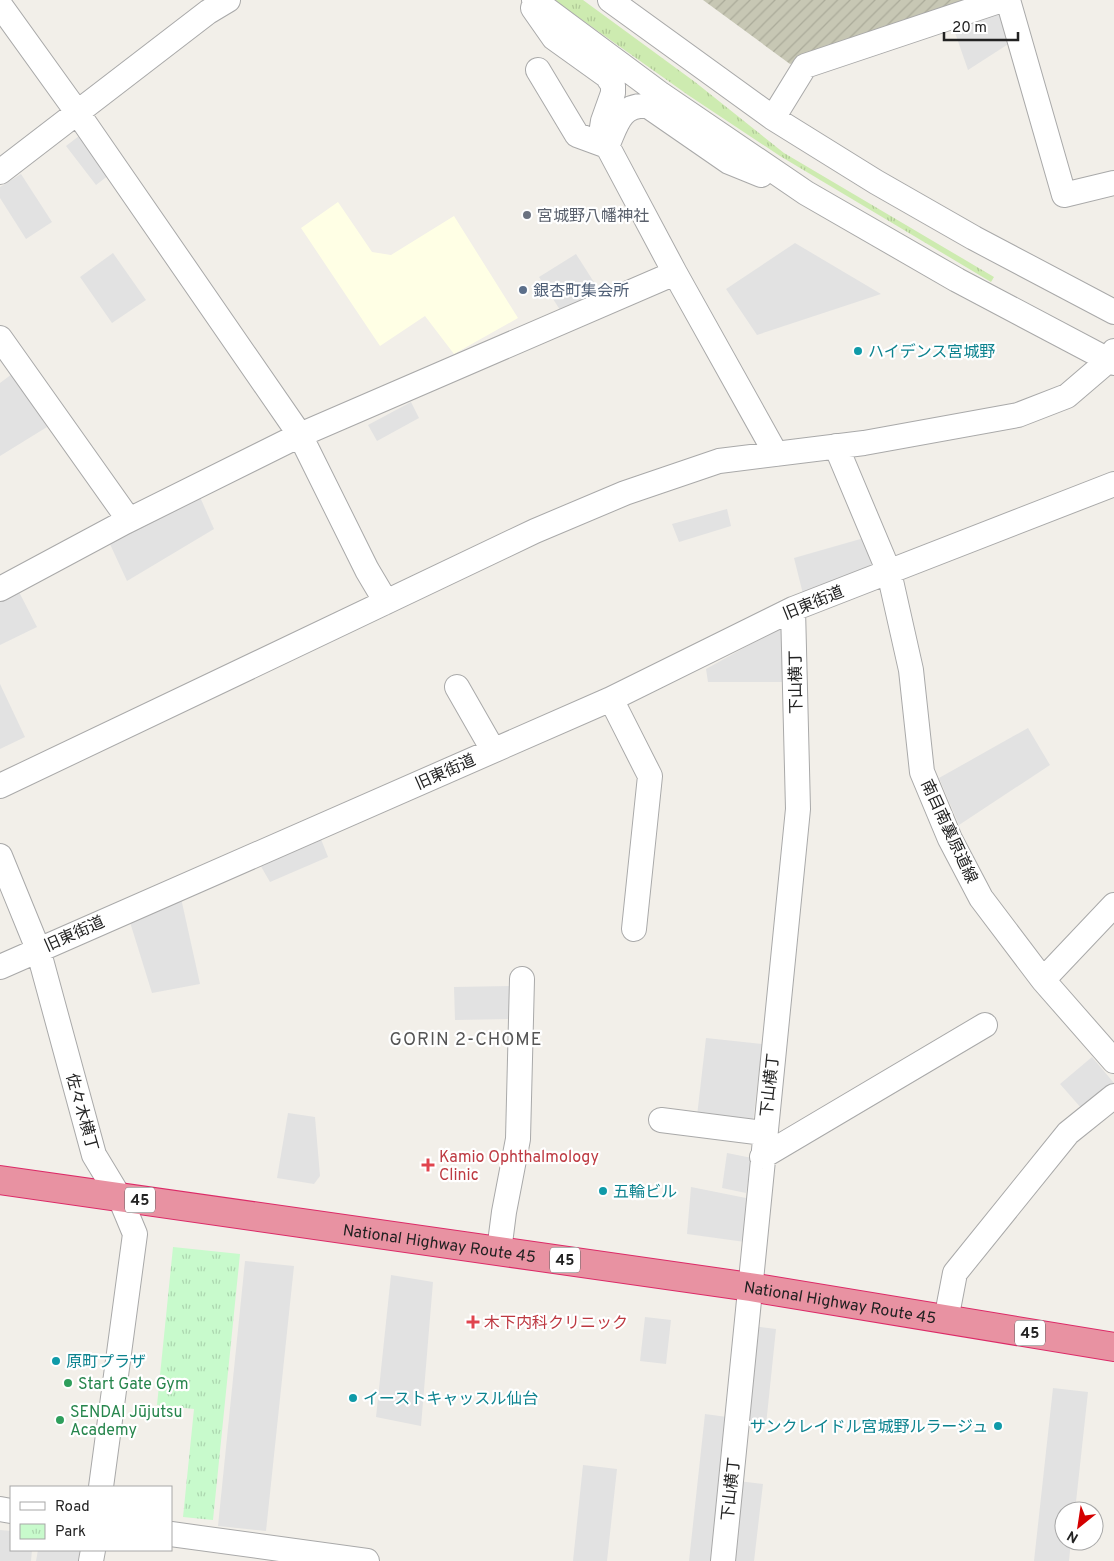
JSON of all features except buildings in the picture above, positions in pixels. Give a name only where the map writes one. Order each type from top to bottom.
[{"type":"highway","name":"National Highway Route 45","points":[[0,1180],[750,1287],[1114,1347]]},
{"type":"street","points":[[528,0],[554,38],[607,76],[613,85],[613,93],[602,128],[602,134],[607,146],[776,454]]},
{"type":"street","points":[[0,786],[535,531],[625,492],[719,461],[836,446],[1018,415],[1068,396],[1112,358],[957,280],[806,194],[659,93],[534,0]]},
{"type":"street","points":[[610,0],[773,118],[876,182],[974,238],[1114,312]]},
{"type":"street","points":[[773,118],[805,66],[1002,0]]},
{"type":"street","points":[[1008,0],[1064,195],[1114,183]]},
{"type":"street","points":[[0,172],[211,4]]},
{"type":"street","points":[[0,5],[77,112],[300,435],[366,570],[386,602]]},
{"type":"street","points":[[538,70],[577,135],[607,146]]},
{"type":"street","points":[[607,146],[621,117],[629,108],[636,105],[648,106],[729,162],[806,194]]},
{"type":"street","points":[[0,588],[129,520],[300,435],[675,273]]},
{"type":"street","points":[[0,338],[129,520]]},
{"type":"street","name":"南目南裏原道線","points":[[836,446],[889,572],[910,670],[922,772],[952,842],[981,898],[1043,980],[1114,1061]]},
{"type":"street","name":"旧東街道","points":[[0,967],[611,699],[793,609],[1114,484]]},
{"type":"street","name":"下山横丁","points":[[723,1561],[764,1133],[798,809],[793,609]]},
{"type":"street","points":[[457,687],[493,750]]},
{"type":"street","points":[[611,699],[650,776],[634,929]]},
{"type":"street","name":"佐々木横丁","points":[[0,856],[38,949],[94,1154],[120,1198],[135,1234],[101,1486]]},
{"type":"street","points":[[1043,980],[1114,905]]},
{"type":"street","points":[[499,1251],[504,1212],[518,1139],[522,978]]},
{"type":"street","points":[[762,1157],[985,1025]]},
{"type":"street","points":[[946,1320],[955,1272],[1068,1133],[1114,1096]]},
{"type":"street","points":[[661,1120],[764,1133]]},
{"type":"street","points":[[172,1534],[367,1561]]},
{"type":"shaded area","points":[[703,0],[981,0],[790,64]]},
{"type":"shaded area","points":[[1001,7],[1013,41],[968,70],[952,24]]},
{"type":"shaded area","points":[[79,136],[109,175],[96,185],[66,146]]},
{"type":"shaded area","points":[[21,174],[52,222],[26,239],[0,198],[0,187]]},
{"type":"shaded area","points":[[338,202],[372,252],[391,255],[454,216],[518,318],[454,354],[425,316],[380,346],[301,228]]},
{"type":"shaded area","points":[[795,243],[881,294],[757,335],[726,289]]},
{"type":"shaded area","points":[[113,253],[146,300],[112,323],[80,277]]},
{"type":"shaded area","points":[[576,254],[599,290],[562,313],[539,277]]},
{"type":"shaded area","points":[[12,374],[47,427],[0,456],[0,383]]},
{"type":"shaded area","points":[[411,402],[419,418],[377,441],[368,425]]},
{"type":"shaded area","points":[[200,497],[214,529],[127,581],[109,542]]},
{"type":"shaded area","points":[[727,509],[731,526],[679,542],[672,524]]},
{"type":"shaded area","points":[[864,538],[874,570],[804,598],[794,558]]},
{"type":"shaded area","points":[[19,592],[37,627],[0,645],[0,602]]},
{"type":"shaded area","points":[[785,625],[790,682],[708,682],[706,669]]},
{"type":"shaded area","points":[[0,684],[25,737],[0,749]]},
{"type":"shaded area","points":[[1028,728],[1050,765],[959,825],[939,778]]},
{"type":"shaded area","points":[[319,834],[328,857],[270,882],[259,863]]},
{"type":"shaded area","points":[[181,898],[200,984],[152,993],[129,919]]},
{"type":"shaded area","points":[[511,986],[512,1019],[455,1020],[454,987]]},
{"type":"shaded area","points":[[706,1038],[762,1044],[753,1122],[697,1116]]},
{"type":"shaded area","points":[[1092,1057],[1114,1083],[1082,1109],[1060,1084]]},
{"type":"shaded area","points":[[288,1113],[315,1117],[320,1176],[314,1184],[277,1178]]},
{"type":"shaded area","points":[[727,1153],[752,1158],[746,1193],[722,1188]]},
{"type":"shaded area","points":[[691,1187],[746,1198],[745,1242],[687,1234]]},
{"type":"shaded area","points":[[245,1261],[294,1266],[266,1531],[218,1526]]},
{"type":"shaded area","points":[[391,1275],[433,1282],[421,1426],[376,1417]]},
{"type":"shaded area","points":[[645,1317],[671,1320],[666,1364],[640,1361]]},
{"type":"shaded area","points":[[753,1326],[776,1329],[766,1425],[742,1423]]},
{"type":"shaded area","points":[[1053,1388],[1088,1392],[1076,1501],[1054,1501],[1054,1551],[1070,1551],[1069,1561],[1034,1561]]},
{"type":"shaded area","points":[[705,1414],[727,1417],[712,1561],[689,1561]]},
{"type":"shaded area","points":[[583,1465],[617,1469],[607,1561],[573,1561]]},
{"type":"shaded area","points":[[738,1481],[763,1484],[754,1561],[729,1561]]},
{"type":"shaded area","points":[[0,1530],[10,1531],[10,1551],[32,1551],[31,1561],[0,1561]]},
{"type":"shaded area","points":[[38,1551],[80,1551],[78,1561],[36,1561]]},
{"type":"green space","points":[[554,0],[583,0],[695,82],[784,153],[994,277],[991,282],[780,156],[688,95]]},
{"type":"green space","points":[[173,1247],[240,1254],[213,1520],[183,1517],[194,1409],[157,1405]]},
{"type":"place","name":"宮城野八幡神社","points":[[527,215]]},
{"type":"place","name":"銀杏町集会所","points":[[523,290]]},
{"type":"place","name":"ハイデンス宮城野","points":[[858,351]]},
{"type":"place","name":"Kamio Ophthalmology Clinic","points":[[428,1165]]},
{"type":"place","name":"五輪ビル","points":[[603,1191]]},
{"type":"place","name":"木下内科クリニック","points":[[473,1322]]},
{"type":"place","name":"原町プラザ","points":[[56,1361]]},
{"type":"place","name":"Start Gate Gym","points":[[68,1383]]},
{"type":"place","name":"イーストキャッスル仙台","points":[[353,1398]]},
{"type":"place","name":"SENDAI Jūjutsu Academy","points":[[60,1420]]},
{"type":"place","name":"サンクレイドル宮城野ルラージュ","points":[[998,1426]]},
{"type":"district","name":"GORIN 2-CHOME","points":[[466,1039]]}]
